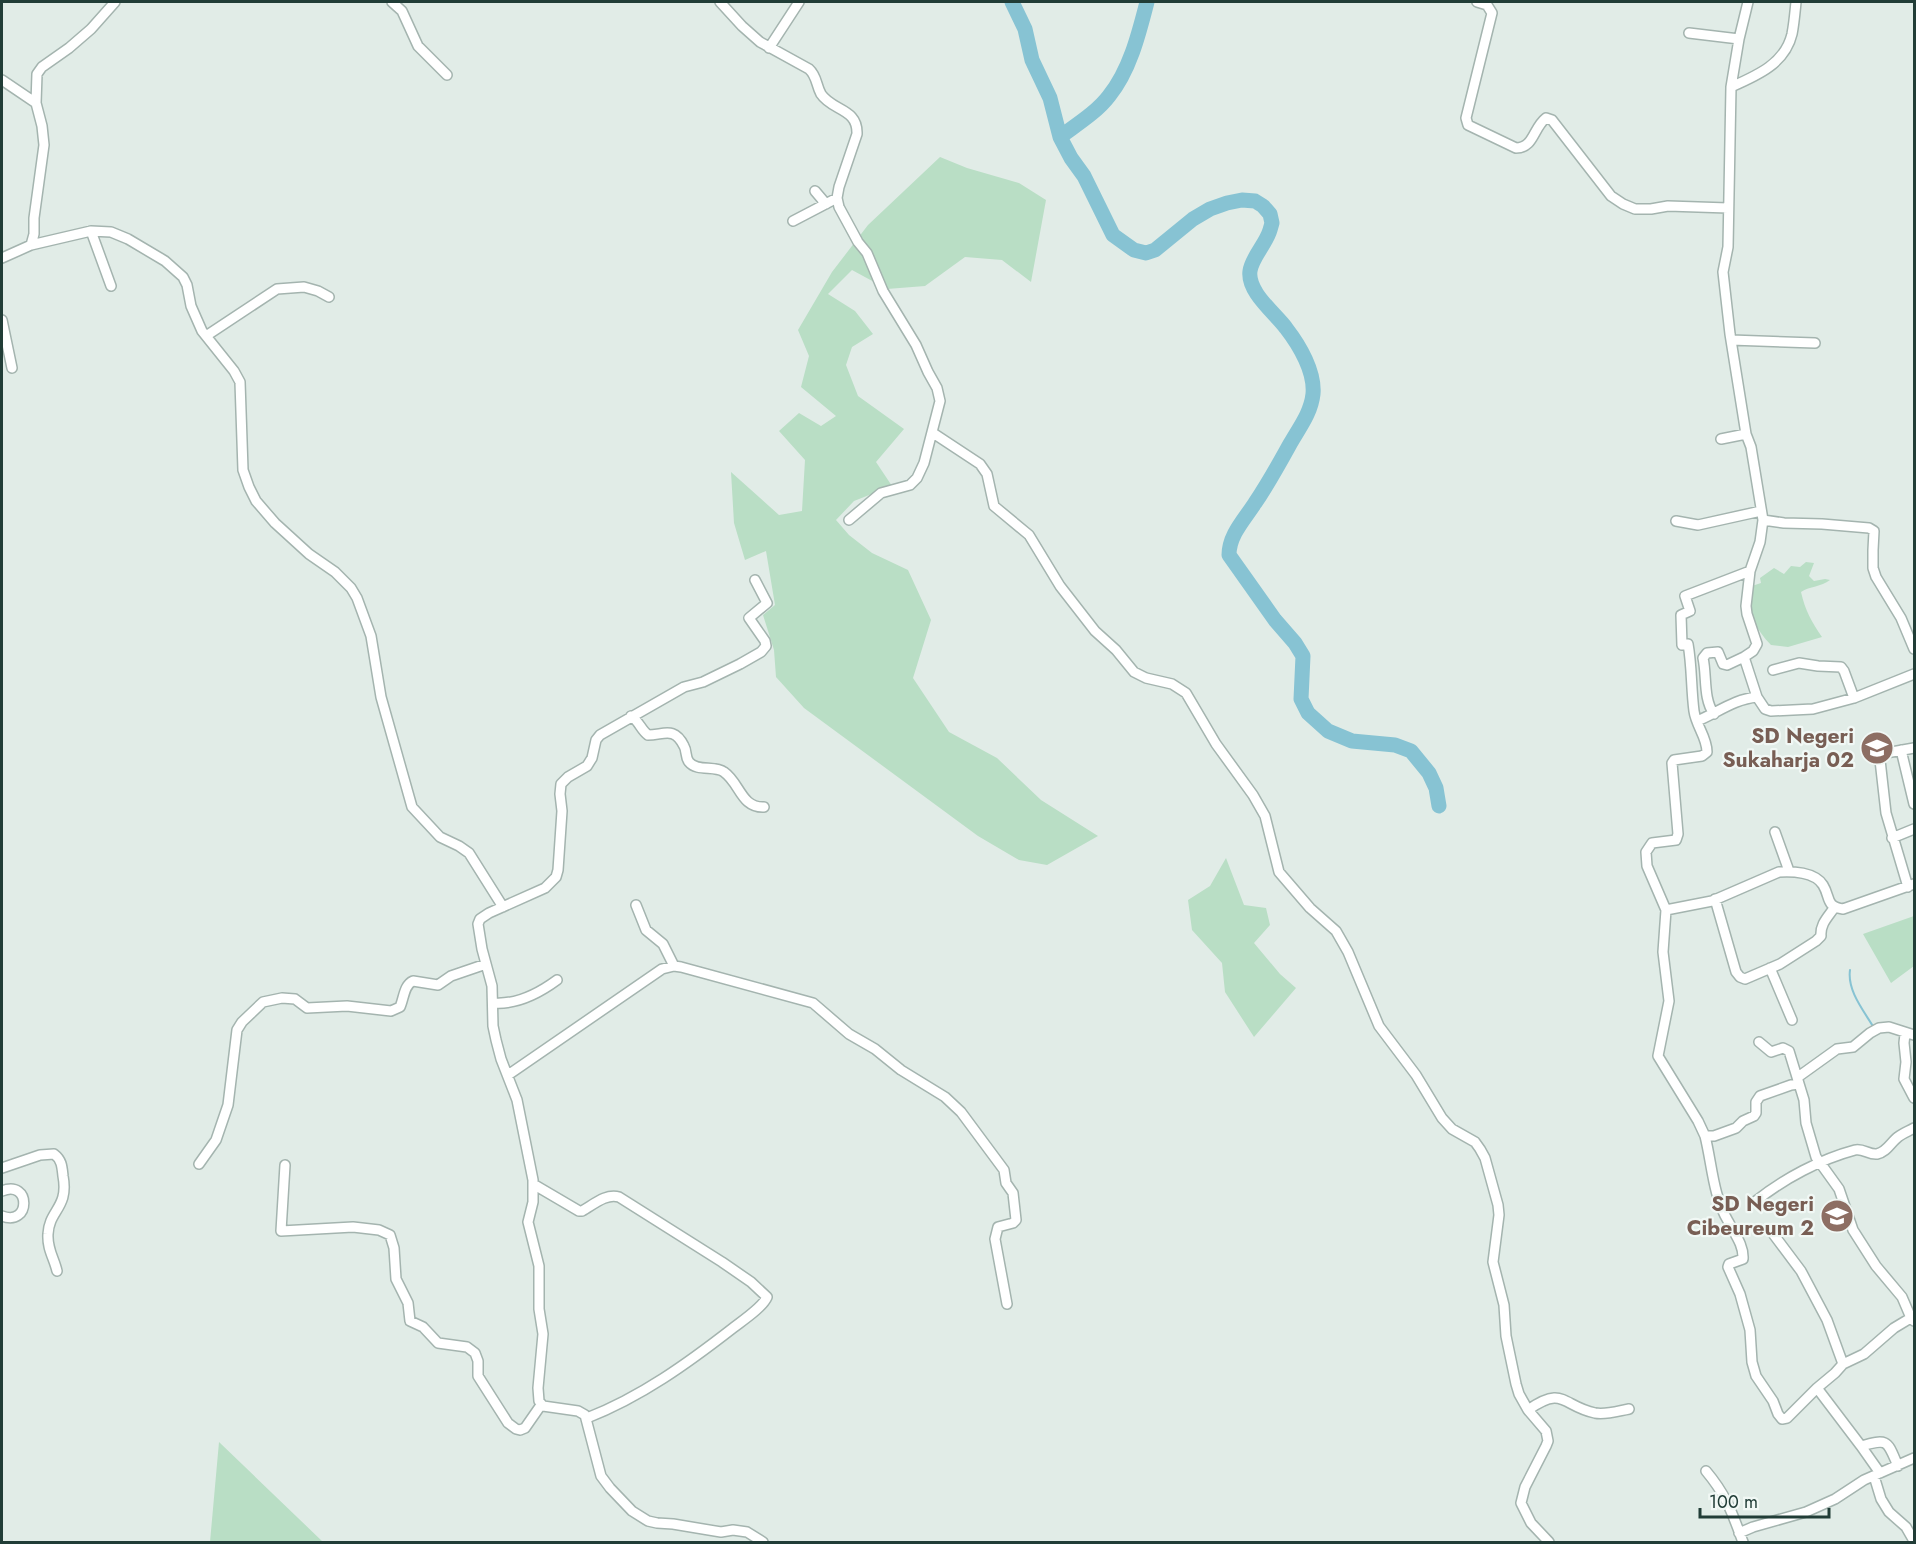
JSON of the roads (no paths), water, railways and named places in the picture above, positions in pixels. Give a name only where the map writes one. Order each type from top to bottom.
[{"type":"street","points":[[31,245],[34,238],[34,218],[44,145],[36,103],[37,74],[42,67],[84,36],[115,2]]},
{"type":"street","points":[[392,2],[402,11],[418,46],[447,75]]},
{"type":"street","points":[[720,2],[752,35],[769,48],[809,69],[814,74],[823,96],[851,116],[854,121],[857,134],[842,175],[837,198],[846,220],[867,253],[884,291],[916,345],[937,388],[940,401],[933,433],[924,463],[913,482],[905,487],[881,493],[849,520]]},
{"type":"street","points":[[769,48],[799,2]]},
{"type":"street","points":[[1478,2],[1487,5],[1492,13],[1466,118],[1468,125],[1516,148],[1522,148],[1530,142],[1540,122],[1546,118],[1552,120],[1611,196],[1623,204],[1635,209],[1668,206],[1728,208]]},
{"type":"street","points":[[1714,714],[1707,700],[1704,656],[1707,653],[1718,652],[1726,665],[1753,651],[1757,644],[1747,614],[1750,571],[1760,542],[1762,515],[1754,462],[1746,434],[1723,272],[1728,247],[1731,87],[1748,2]]},
{"type":"street","points":[[1731,87],[1767,70],[1782,54],[1793,32],[1796,2]]},
{"type":"street","points":[[1689,33],[1739,39]]},
{"type":"street","points":[[2,80],[36,103]]},
{"type":"street","points":[[815,191],[826,204]]},
{"type":"street","points":[[793,221],[837,198]]},
{"type":"street","points":[[91,231],[111,286]]},
{"type":"street","points":[[2,258],[31,245],[91,231],[111,232],[145,249],[179,271],[187,285],[191,306],[206,336],[240,382],[243,470],[256,501],[309,554],[344,580],[357,598],[371,636],[381,697],[412,807],[440,837],[469,853],[503,907]]},
{"type":"street","points":[[206,336],[277,289],[304,287],[329,297]]},
{"type":"street","points":[[2,320],[4,345],[12,368]]},
{"type":"street","points":[[1731,340],[1815,343]]},
{"type":"street","points":[[933,433],[980,464],[987,474],[994,506],[1029,535],[1067,595],[1095,631],[1134,672],[1146,678],[1172,684],[1186,693],[1216,744],[1262,811],[1279,872],[1339,937],[1348,952],[1380,1026],[1416,1075],[1446,1124],[1475,1142],[1485,1158],[1498,1205],[1499,1215],[1493,1262],[1504,1305],[1506,1336],[1519,1394],[1528,1410],[1546,1431],[1548,1441],[1525,1487],[1521,1503],[1531,1523],[1549,1542]]},
{"type":"street","points":[[1721,439],[1746,434]]},
{"type":"street","points":[[1676,521],[1698,525],[1762,515],[1872,529],[1875,533],[1873,568],[1876,577],[1901,618],[1914,649]]},
{"type":"street","points":[[1750,571],[1686,596],[1689,611],[1681,615],[1682,645],[1688,644],[1692,695],[1707,752],[1702,756],[1674,760],[1672,764],[1678,834],[1676,840],[1652,843],[1646,852],[1647,866],[1666,910],[1663,952],[1668,1001],[1658,1056],[1705,1136],[1722,1210],[1738,1237],[1743,1252],[1743,1259],[1731,1263],[1728,1267],[1740,1294],[1750,1329],[1751,1354],[1756,1376],[1782,1419],[1787,1418],[1843,1364],[1864,1354],[1894,1328],[1913,1318],[1902,1297],[1876,1266],[1853,1230],[1839,1189],[1815,1153],[1806,1123],[1804,1100],[1788,1050],[1783,1048],[1772,1052],[1759,1042]]},
{"type":"street","points":[[285,1165],[284,1205],[280,1220],[282,1232],[303,1228],[353,1227],[378,1230],[390,1235],[394,1248],[396,1279],[408,1303],[410,1322],[423,1327],[438,1343],[467,1347],[475,1353],[478,1361],[478,1376],[508,1423],[516,1429],[525,1428],[541,1405],[538,1393],[543,1341],[539,1309],[539,1266],[528,1221],[533,1202],[533,1184],[517,1100],[501,1059],[493,1026],[492,986],[478,924],[484,916],[545,888],[556,877],[562,811],[561,784],[587,766],[600,735],[684,687],[724,673],[761,652],[766,646],[749,618],[767,603],[755,580]]},
{"type":"street","points":[[1744,657],[1756,697],[1765,709],[1770,711],[1814,709],[1854,698],[1914,674]]},
{"type":"street","points":[[1773,670],[1799,663],[1841,667],[1854,698]]},
{"type":"street","points":[[1697,721],[1736,701],[1756,697]]},
{"type":"street","points":[[631,716],[638,721],[646,734],[668,732],[674,734],[684,746],[684,753],[689,762],[695,766],[724,772],[748,804],[764,807]]},
{"type":"street","points":[[1666,910],[1715,899],[1779,872],[1804,873],[1823,884],[1834,908],[1843,909],[1911,885],[1892,838],[1886,813],[1880,760],[1886,753],[1914,748]]},
{"type":"street","points":[[1901,750],[1914,804]]},
{"type":"street","points":[[1892,838],[1914,829]]},
{"type":"street","points":[[1775,832],[1789,871]]},
{"type":"street","points":[[1715,899],[1736,972],[1745,979],[1803,950],[1821,936],[1820,931],[1825,918],[1834,908]]},
{"type":"street","points":[[636,905],[646,930],[663,944],[674,966]]},
{"type":"street","points":[[199,1164],[216,1140],[228,1105],[237,1030],[263,1002],[291,998],[307,1008],[347,1006],[395,1010],[400,1006],[410,982],[438,985],[451,976],[486,964]]},
{"type":"street","points":[[508,1075],[662,969],[674,966],[813,1003],[849,1034],[875,1048],[901,1070],[945,1097],[961,1112],[1004,1170],[1006,1183],[1012,1193],[1016,1220],[998,1227],[995,1239],[1007,1304]]},
{"type":"street","points":[[1770,968],[1792,1020]]},
{"type":"street","points":[[493,1002],[504,1004],[515,1002],[537,993],[557,980]]},
{"type":"street","points":[[1705,1136],[1714,1136],[1736,1128],[1743,1121],[1754,1116],[1756,1102],[1760,1096],[1791,1085],[1837,1049],[1853,1047],[1869,1033],[1879,1028],[1888,1027],[1910,1035],[1904,1079],[1914,1098]]},
{"type":"street","points":[[1756,1201],[1776,1184],[1856,1150],[1872,1154],[1880,1153],[1898,1137],[1914,1128]]},
{"type":"street","points":[[2,1168],[45,1154],[54,1154],[61,1161],[65,1193],[48,1232],[48,1247],[57,1271]]},
{"type":"street","points":[[533,1184],[579,1211],[605,1197],[619,1197],[751,1281],[767,1297],[765,1302],[743,1320],[666,1378],[608,1410],[587,1418]]},
{"type":"street","points":[[2,1191],[15,1190],[22,1195],[24,1203],[22,1211],[15,1217],[2,1216]]},
{"type":"street","points":[[1774,1235],[1801,1271],[1827,1320],[1843,1364]]},
{"type":"street","points":[[1817,1388],[1861,1446],[1877,1475],[1881,1499],[1889,1512],[1906,1527],[1914,1541]]},
{"type":"street","points":[[1528,1410],[1557,1398],[1596,1413],[1629,1409]]},
{"type":"street","points":[[541,1405],[578,1412],[587,1418],[601,1476],[632,1511],[648,1521],[713,1532],[733,1530],[747,1532],[763,1542]]},
{"type":"street","points":[[1861,1446],[1884,1442],[1889,1446],[1898,1466]]},
{"type":"street","points":[[1706,1471],[1722,1490],[1741,1538],[1753,1527],[1806,1512],[1835,1499],[1858,1482],[1914,1458]]},
{"type":"waterway","points":[[1012,2],[1025,29],[1032,60],[1050,98],[1060,137],[1084,176],[1113,235],[1134,250],[1146,253],[1155,250],[1193,219],[1210,209],[1227,203],[1242,200],[1255,201],[1270,214],[1272,223],[1270,230],[1251,266],[1250,279],[1257,294],[1286,328],[1301,351],[1312,377],[1313,394],[1304,420],[1260,496],[1234,534],[1229,555],[1303,656],[1301,699],[1308,713],[1328,731],[1352,741],[1395,745],[1411,751],[1429,773],[1436,788],[1439,806]]},
{"type":"waterway","points":[[1060,137],[1099,107],[1116,86],[1133,51],[1147,2]]},
{"type":"waterway","points":[[1850,970],[1851,986],[1874,1028]]},
{"type":"place","name":"SD Negeri Sukaharja 02","points":[[1877,748]]},
{"type":"place","name":"SD Negeri Cibeureum 2","points":[[1837,1216]]}]
